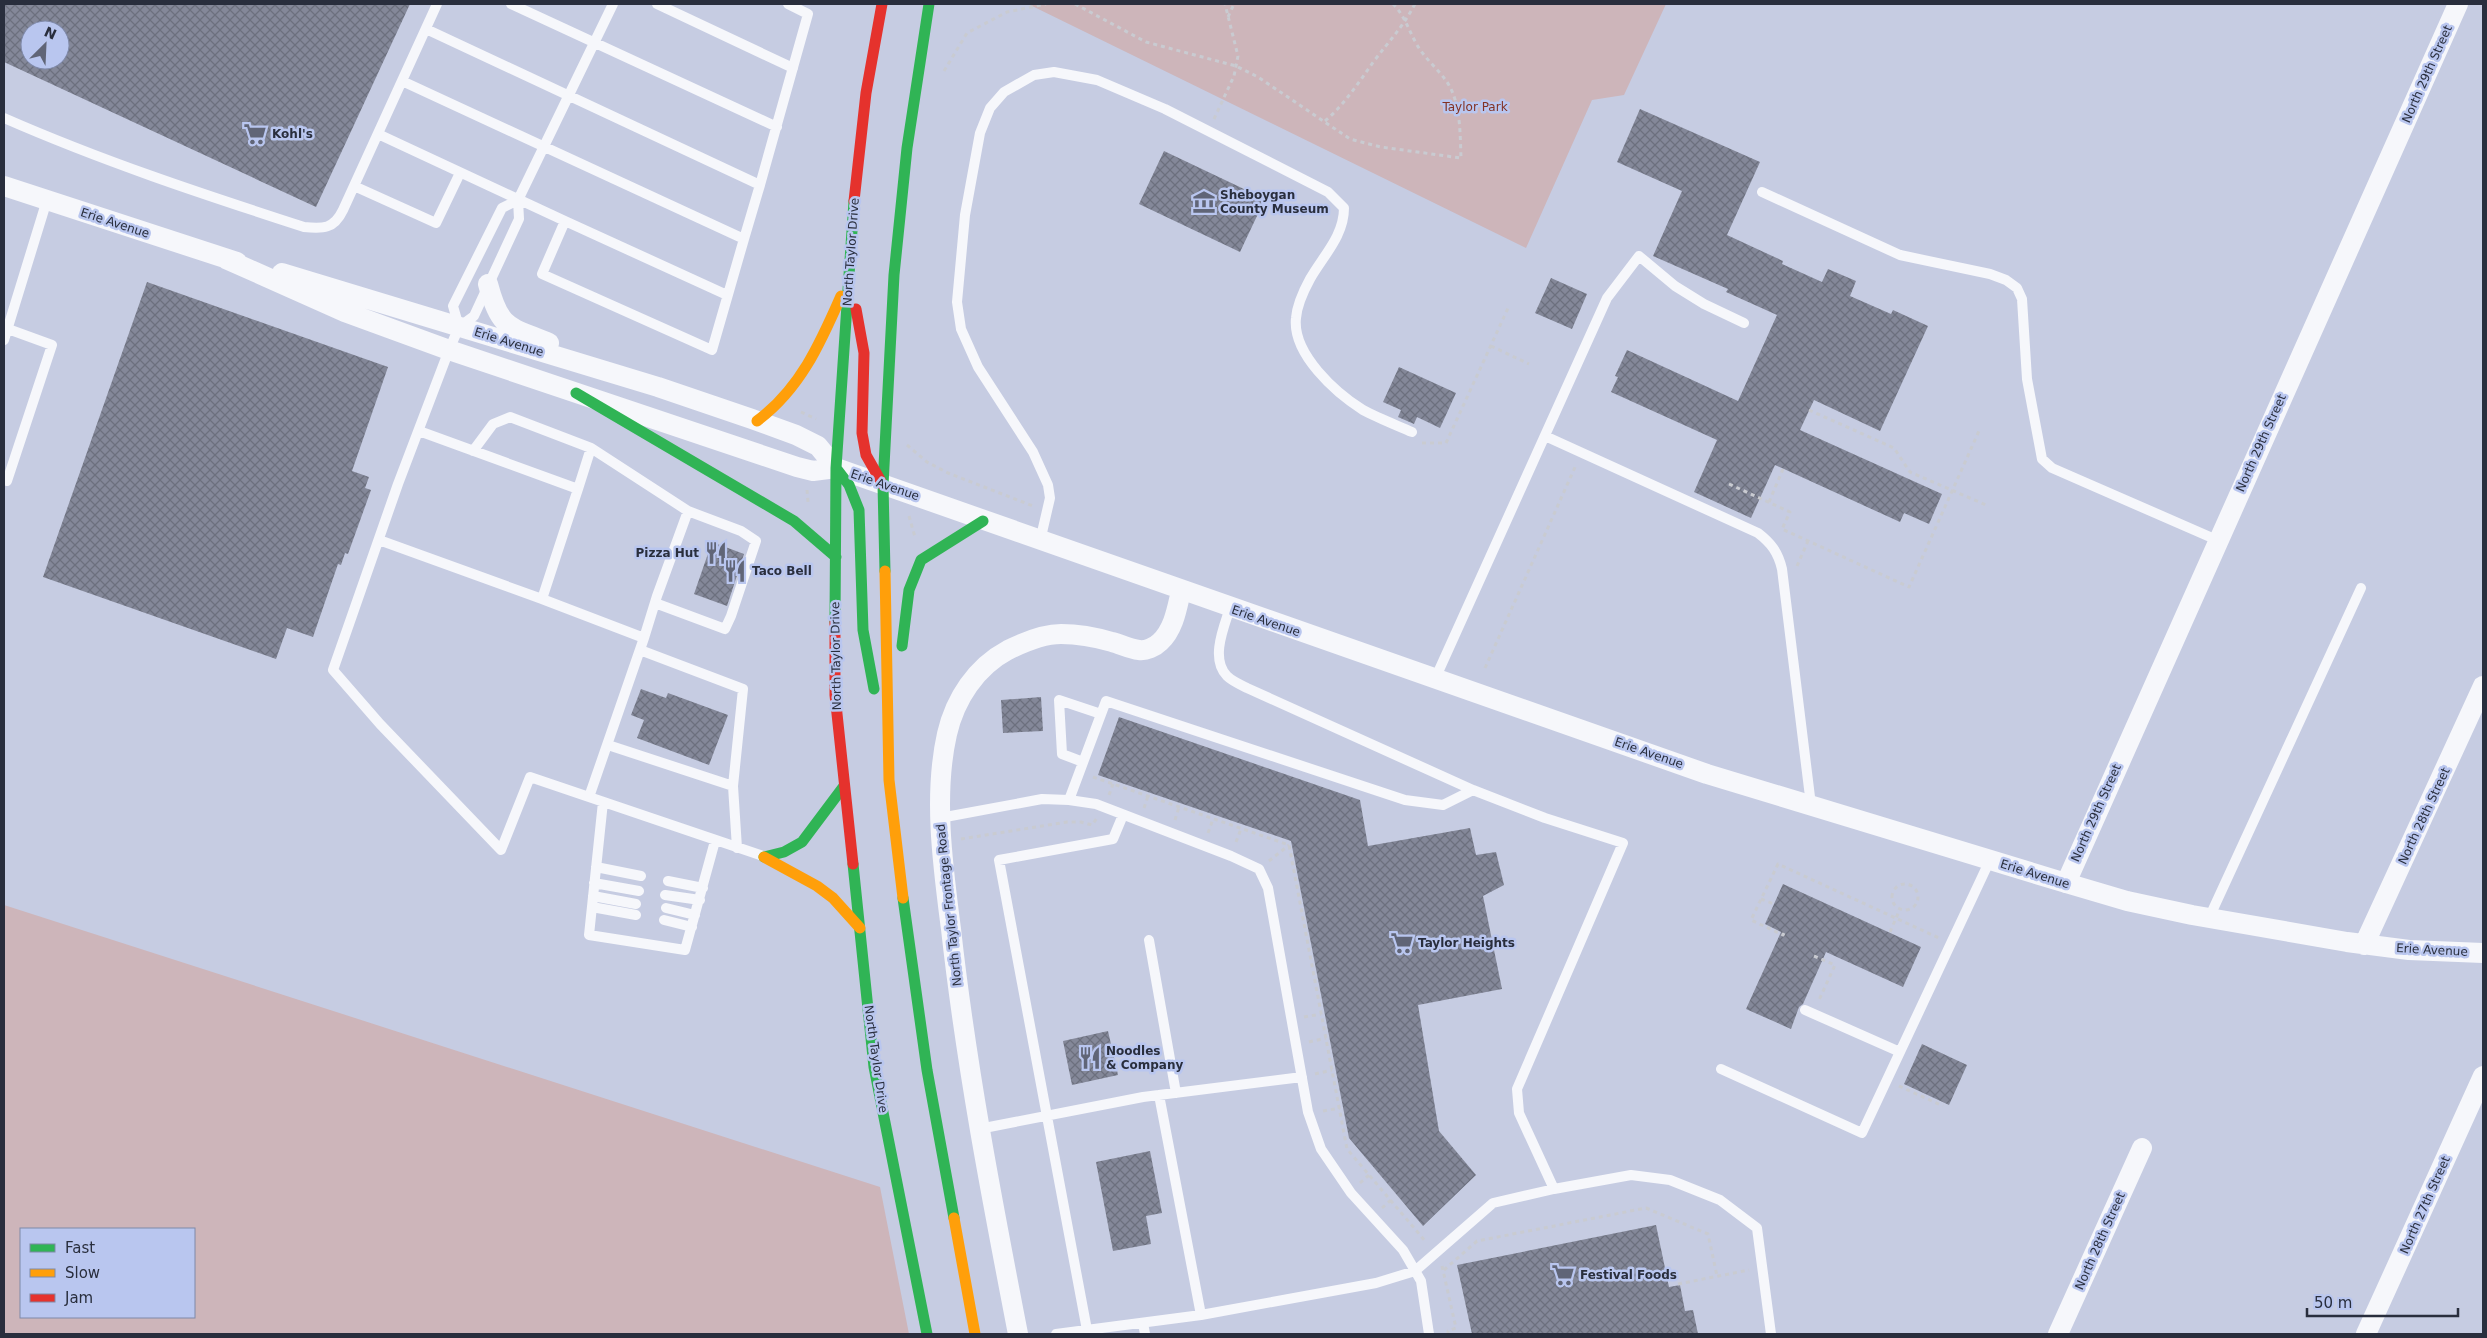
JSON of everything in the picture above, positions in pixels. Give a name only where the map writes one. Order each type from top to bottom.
[{"type":"main road","name":"North Taylor Drive","points":[[882,4],[864,108],[853,209],[848,281],[836,468],[835,694],[874,1067],[927,1334]]},
{"type":"main road","points":[[889,780],[883,485],[896,256],[907,148],[929,4]]},
{"type":"main road","points":[[757,421],[788,396],[800,378],[848,281]]},
{"type":"main road","points":[[848,281],[858,316],[864,353],[862,437],[871,467],[883,485]]},
{"type":"main road","points":[[576,393],[794,521],[836,557]]},
{"type":"main road","points":[[836,468],[848,485],[859,510],[863,630],[889,780],[896,850],[927,1070],[975,1334]]},
{"type":"main road","points":[[902,660],[905,610],[909,590],[921,560],[983,521]]},
{"type":"main road","points":[[889,780],[900,698]]},
{"type":"main road","points":[[764,856],[784,852],[802,842],[844,786]]},
{"type":"main road","points":[[764,856],[817,886],[833,898],[860,928]]},
{"type":"street","name":"North 29th Street","points":[[2066,883],[2217,540],[2458,4]]},
{"type":"street","name":"Erie Avenue","points":[[4,186],[226,260],[292,276],[658,387],[796,435],[818,446],[836,468]]},
{"type":"street","name":"Erie Avenue","points":[[226,260],[345,312],[450,350],[797,467],[813,471],[836,468],[1181,591],[1707,774],[2127,901],[2208,918],[2364,945],[2409,950],[2483,953]]},
{"type":"street","points":[[488,284],[494,308],[500,319],[514,328],[658,387]]},
{"type":"street","name":"North Taylor Frontage Road","points":[[1018,1334],[979,1129],[960,1009],[940,818],[943,756],[955,708],[976,675],[991,661],[1008,650],[1036,638],[1058,634],[1098,637],[1139,650],[1149,648],[1166,636],[1172,623],[1181,591]]},
{"type":"street","name":"North 28th Street","points":[[2364,945],[2483,686]]},
{"type":"street","name":"North 27th Street","points":[[2366,1334],[2483,1076]]},
{"type":"street","name":"North 28th Street","points":[[2058,1334],[2142,1148]]},
{"type":"lane","points":[[4,118],[130,170],[304,228],[323,230],[330,227],[339,218],[437,4]]},
{"type":"lane","points":[[511,4],[777,127]]},
{"type":"lane","points":[[613,4],[518,200],[519,219],[474,316],[459,327],[418,431],[333,670],[380,724],[501,850],[530,777],[764,856]]},
{"type":"lane","points":[[657,4],[793,68]]},
{"type":"lane","points":[[565,221],[542,274],[712,350],[808,14],[788,4]]},
{"type":"lane","points":[[426,29],[760,185]]},
{"type":"lane","points":[[1040,541],[1050,498],[1048,485],[1033,452],[978,367],[961,329],[957,302],[967,206],[980,133],[990,108],[1004,92],[1021,80],[1034,75],[1054,72],[1097,80],[1209,130],[1328,192],[1344,208],[1344,223],[1308,282],[1300,302],[1296,320],[1300,338],[1307,357],[1318,372],[1342,394],[1364,410],[1412,432]]},
{"type":"lane","points":[[402,81],[744,239]]},
{"type":"lane","points":[[378,134],[727,295]]},
{"type":"lane","points":[[354,186],[436,223],[460,173]]},
{"type":"lane","points":[[1762,192],[1900,255],[1990,274],[2012,284],[2022,299],[2027,379],[2042,460],[2052,468],[2217,540]]},
{"type":"lane","points":[[4,340],[47,200]]},
{"type":"lane","points":[[459,327],[453,306],[502,208],[518,200]]},
{"type":"lane","points":[[1435,679],[1607,298],[1639,256],[1675,286],[1704,304],[1744,323]]},
{"type":"lane","points":[[4,476],[7,481],[52,345],[8,329]]},
{"type":"lane","points":[[473,451],[493,424],[510,417],[591,448],[688,511],[741,531],[756,541],[732,616],[725,629],[655,603]]},
{"type":"lane","points":[[418,431],[578,489]]},
{"type":"lane","points":[[1545,436],[1758,533],[1769,541],[1777,552],[1782,569],[1811,805]]},
{"type":"lane","points":[[542,599],[591,448]]},
{"type":"lane","points":[[589,797],[688,511]]},
{"type":"lane","points":[[378,540],[644,638]]},
{"type":"lane","points":[[2208,918],[2361,588]]},
{"type":"lane","points":[[1230,608],[1220,646],[1220,664],[1227,676],[1247,688],[1473,790],[1545,818],[1623,843],[1517,1088],[1519,1113],[1554,1189]]},
{"type":"lane","points":[[640,650],[743,689],[733,786],[737,848]]},
{"type":"lane","points":[[1083,762],[1062,754],[1059,700],[1101,714]]},
{"type":"lane","points":[[1070,800],[1106,701],[1405,800],[1443,805],[1473,790]]},
{"type":"lane","points":[[608,745],[733,786]]},
{"type":"lane","points":[[940,818],[1042,799],[1070,800],[1104,807],[1231,856],[1259,869],[1268,888],[1308,1112],[1321,1149],[1351,1193],[1403,1250],[1421,1281],[1429,1334]]},
{"type":"lane","points":[[603,802],[589,935],[685,950],[715,841]]},
{"type":"lane","points":[[1086,1330],[1048,1116],[999,860],[1113,838],[1123,814]]},
{"type":"lane","points":[[1721,1069],[1862,1133],[1990,860]]},
{"type":"lane","points":[[596,867],[641,876]]},
{"type":"lane","points":[[668,881],[702,888]]},
{"type":"lane","points":[[594,883],[639,891]]},
{"type":"lane","points":[[664,895],[700,900]]},
{"type":"lane","points":[[592,896],[636,904]]},
{"type":"lane","points":[[592,907],[636,915]]},
{"type":"lane","points":[[666,908],[696,915]]},
{"type":"lane","points":[[664,920],[692,926]]},
{"type":"lane","points":[[1149,940],[1176,1093]]},
{"type":"lane","points":[[1809,1011],[1900,1052]]},
{"type":"lane","points":[[979,1129],[1159,1095],[1302,1077]]},
{"type":"lane","points":[[1159,1095],[1201,1315]]},
{"type":"lane","points":[[1056,1334],[1201,1315],[1376,1283],[1415,1271],[1493,1203],[1631,1174],[1670,1180],[1720,1200],[1757,1228],[1772,1334]]},
{"type":"lane","points":[[1143,1323],[1145,1334]]},
{"type":"path","points":[[944,70],[967,33],[1007,12],[1046,4]]},
{"type":"path","points":[[1076,4],[1146,42],[1236,66],[1258,77],[1350,138],[1364,143],[1461,158],[1460,128],[1455,101],[1448,83],[1416,44],[1407,20],[1393,4]]},
{"type":"path","points":[[1209,130],[1234,76],[1238,56],[1225,4]]},
{"type":"path","points":[[1228,17],[1234,4]]},
{"type":"path","points":[[1325,121],[1343,104],[1407,20],[1415,4]]},
{"type":"path","points":[[1412,432],[1413,443],[1446,444],[1509,306]]},
{"type":"path","points":[[1490,346],[1529,364]]},
{"type":"path","points":[[1809,410],[1894,448],[1910,472],[1986,505]]},
{"type":"path","points":[[1729,484],[1790,512],[1782,529],[1908,587],[1978,431]]},
{"type":"path","points":[[1485,668],[1581,453]]},
{"type":"path","points":[[1768,502],[1783,469]]},
{"type":"path","points":[[909,516],[912,533],[917,540]]},
{"type":"path","points":[[1782,569],[1797,566],[1808,541]]},
{"type":"path","points":[[942,842],[1067,822],[1081,822],[1092,825],[1104,807],[1113,784]]},
{"type":"path","points":[[1259,869],[1289,845]]},
{"type":"path","points":[[1784,933],[1783,935],[1752,920],[1778,864],[1951,943]]},
{"type":"path","points":[[1911,885],[1917,891],[1917,904],[1909,910],[1900,909],[1894,904],[1893,892],[1898,886],[1911,885]]},
{"type":"path","points":[[1761,899],[1774,904]]},
{"type":"path","points":[[1890,932],[1900,909]]},
{"type":"path","points":[[1809,1011],[1835,965],[1814,956]]},
{"type":"path","points":[[1887,1081],[1944,1106]]},
{"type":"path","points":[[1444,1270],[1477,1241],[1646,1208],[1708,1234],[1717,1276]]},
{"type":"path","points":[[1678,1284],[1762,1267]]},
{"type":"green space","name":"Taylor Park","points":[[1028,4],[1666,4],[1624,95],[1592,100],[1526,248]]},
{"type":"green space","points":[[4,905],[880,1187],[909,1334],[4,1334]]},
{"type":"building","name":"Kohl's","points":[[4,4],[410,4],[316,207],[21,70],[70,70],[70,20],[20,20],[20,69],[4,62]]},
{"type":"building","points":[[1640,109],[1760,162],[1727,235],[1783,261],[1782,264],[1822,282],[1828,269],[1856,281],[1850,296],[1891,314],[1893,310],[1928,326],[1880,431],[1814,400],[1800,430],[1942,494],[1929,524],[1904,513],[1900,522],[1775,465],[1751,518],[1694,492],[1717,440],[1611,392],[1618,377],[1615,376],[1627,350],[1738,401],[1777,315],[1726,292],[1728,289],[1653,256],[1682,191],[1617,162]]},
{"type":"building","points":[[1164,151],[1265,199],[1240,252],[1139,204]]},
{"type":"building","points":[[1551,278],[1587,294],[1572,329],[1535,313]]},
{"type":"building","points":[[147,282],[388,367],[352,471],[369,477],[365,488],[371,490],[348,554],[345,553],[341,565],[338,564],[313,637],[287,628],[276,659],[43,577]]},
{"type":"building","points":[[1399,367],[1456,393],[1440,428],[1417,417],[1414,424],[1398,417],[1401,410],[1383,402]]},
{"type":"building","points":[[712,542],[744,554],[727,606],[694,594]]},
{"type":"building","points":[[641,689],[666,698],[668,693],[728,715],[709,765],[637,738],[644,720],[631,715]]},
{"type":"building","points":[[1041,697],[1043,731],[1003,733],[1001,700]]},
{"type":"building","name":"Taylor Heights","points":[[1119,717],[1360,800],[1368,846],[1470,828],[1476,855],[1496,852],[1504,885],[1483,896],[1502,989],[1418,1005],[1439,1131],[1476,1175],[1423,1226],[1349,1138],[1291,841],[1098,775]]},
{"type":"building","points":[[1783,884],[1921,947],[1903,987],[1826,952],[1803,1004],[1799,1007],[1791,1029],[1746,1009],[1781,932],[1765,924]]},
{"type":"building","name":"Noodles & Company","points":[[1108,1031],[1118,1075],[1072,1085],[1063,1041]]},
{"type":"building","points":[[1922,1044],[1967,1065],[1949,1105],[1904,1084]]},
{"type":"building","points":[[1150,1151],[1162,1213],[1146,1216],[1151,1244],[1113,1251],[1096,1162]]},
{"type":"building","name":"Festival Foods","points":[[1656,1225],[1669,1287],[1680,1285],[1685,1311],[1693,1310],[1698,1334],[1472,1334],[1457,1265]]},
{"type":"traffic: fast","points":[[885,571],[883,485],[894,275],[907,148],[929,4]]},
{"type":"traffic: fast","points":[[835,622],[836,468],[854,201]]},
{"type":"traffic: fast","points":[[576,393],[794,521],[836,557]]},
{"type":"traffic: fast","points":[[836,468],[849,485],[859,510],[863,630],[874,689]]},
{"type":"traffic: fast","points":[[902,646],[909,590],[921,560],[983,521]]},
{"type":"traffic: fast","points":[[764,857],[784,852],[802,842],[844,786]]},
{"type":"traffic: fast","points":[[853,864],[874,1067],[927,1334]]},
{"type":"traffic: fast","points":[[903,898],[927,1070],[954,1218]]},
{"type":"traffic: slow","points":[[757,421],[785,395],[797,380],[817,348],[841,296]]},
{"type":"traffic: slow","points":[[885,571],[889,780],[903,898]]},
{"type":"traffic: slow","points":[[764,857],[817,886],[833,898],[860,928]]},
{"type":"traffic: slow","points":[[954,1218],[975,1334]]},
{"type":"traffic: jam","points":[[854,201],[866,93],[882,4]]},
{"type":"traffic: jam","points":[[856,309],[864,353],[862,433],[866,455],[883,485]]},
{"type":"traffic: jam","points":[[835,622],[835,695],[853,864]]},
{"type":"place","name":"Kohl's","points":[[255,134]]},
{"type":"place","name":"Sheboygan County Museum","points":[[1204,202]]},
{"type":"place","name":"Pizza Hut","points":[[716,553]]},
{"type":"place","name":"Taco Bell","points":[[735,571]]},
{"type":"place","name":"Taylor Heights","points":[[1402,943]]},
{"type":"place","name":"Noodles & Company","points":[[1090,1058]]},
{"type":"place","name":"Festival Foods","points":[[1563,1275]]}]
